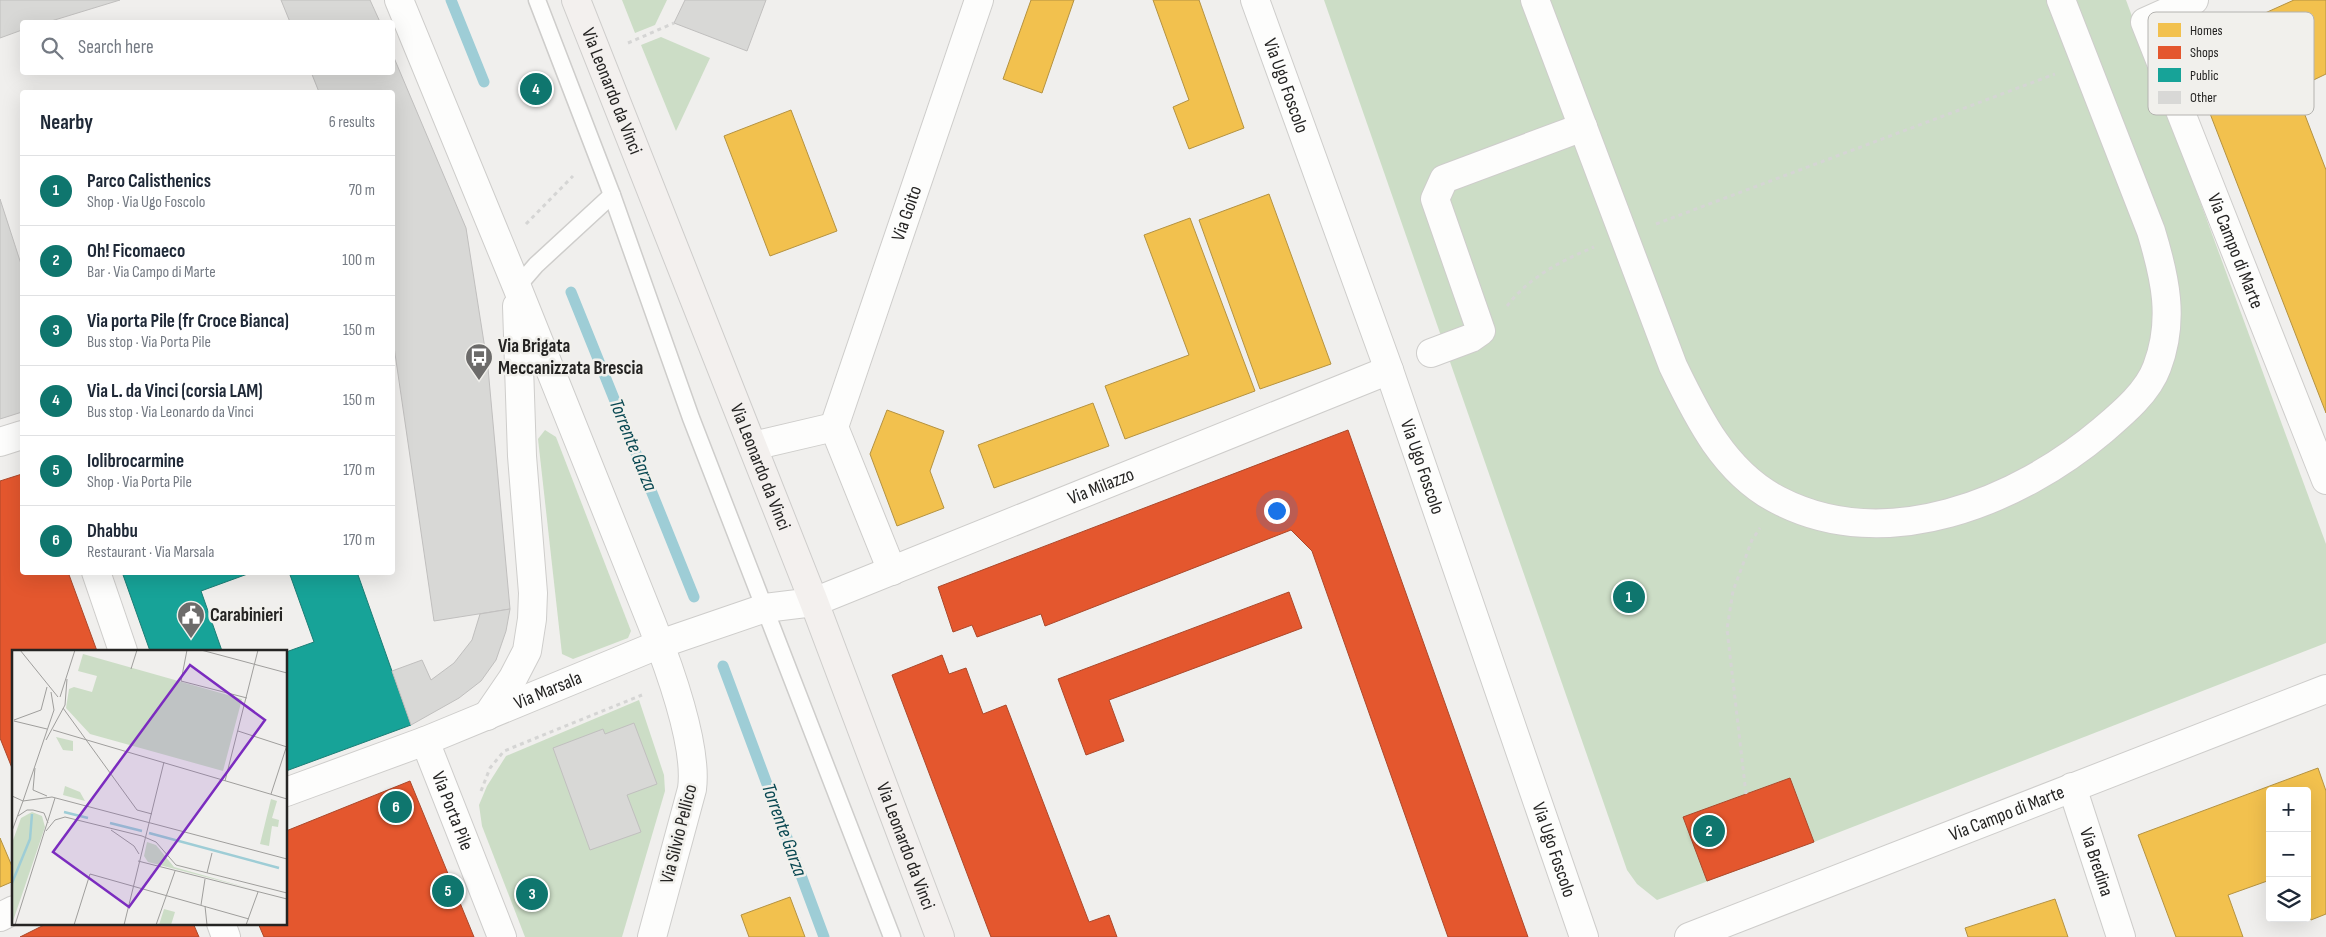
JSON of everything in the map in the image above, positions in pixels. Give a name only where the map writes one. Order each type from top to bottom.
[{"type":"main road","name":"Via Leonardo da Vinci","points":[[576,0],[814,602],[940,937]]},
{"type":"street","points":[[398,0],[517,287],[660,644]]},
{"type":"street","name":"Via Goito","points":[[834,427],[979,0]]},
{"type":"street","name":"Via Ugo Foscolo","points":[[1255,0],[1388,370],[1584,937]]},
{"type":"street","points":[[1535,0],[1673,366],[1714,443],[1742,476],[1778,500],[1812,514],[1850,522],[1885,522],[1926,518],[1962,510],[1996,498],[2033,480],[2066,459],[2120,416],[2140,394],[2156,369],[2167,337],[2168,302],[2163,268],[2151,230],[2061,0]]},
{"type":"street","name":"Via Campo di Marte","points":[[2167,12],[2194,0]]},
{"type":"street","name":"Via Campo di Marte","points":[[2182,115],[2326,480]]},
{"type":"street","points":[[1431,353],[1471,338],[1481,331],[1435,199],[1444,179],[1583,127]]},
{"type":"street","points":[[487,716],[513,678],[527,651],[532,619],[533,593],[522,456],[517,287]]},
{"type":"street","name":"Via Milazzo","points":[[814,602],[1388,370]]},
{"type":"street","points":[[753,446],[834,427],[892,571]]},
{"type":"street","points":[[0,442],[20,436]]},
{"type":"street","points":[[97,575],[123,650]]},
{"type":"street","name":"Via Marsala","points":[[288,791],[425,741],[660,644],[765,608],[814,602]]},
{"type":"street","name":"Via Silvio Pellico","points":[[652,937],[692,789],[694,772],[692,753],[660,644]]},
{"type":"street","name":"Via Campo di Marte","points":[[1689,937],[2326,689]]},
{"type":"street","name":"Via Porta Pile","points":[[425,741],[502,937]]},
{"type":"street","name":"Via Bredina","points":[[2072,787],[2122,937]]},
{"type":"street","points":[[0,917],[12,911]]},
{"type":"street","points":[[221,924],[226,937]]},
{"type":"lane","points":[[537,0],[612,195],[691,418],[892,937]]},
{"type":"lane","points":[[517,287],[536,265],[612,195]]},
{"type":"path","points":[[628,43],[674,23]]},
{"type":"path","points":[[1481,331],[1496,323],[1524,287],[1567,258],[2085,62]]},
{"type":"path","points":[[520,229],[573,176]]},
{"type":"path","points":[[1746,794],[1727,629],[1733,591],[1752,540],[1778,500]]},
{"type":"path","points":[[451,808],[479,796],[490,768],[504,750],[643,694]]},
{"type":"green space","points":[[622,0],[667,0],[655,25],[635,33]]},
{"type":"green space","points":[[1324,0],[2126,0],[2148,60],[2148,115],[2168,115],[2326,544],[2326,643],[1814,842],[1657,900],[1637,884],[1627,870]]},
{"type":"green space","points":[[661,37],[710,58],[676,131],[641,45]]},
{"type":"green space","points":[[545,430],[556,437],[631,631],[628,638],[573,659],[562,654],[538,439]]},
{"type":"green space","points":[[639,700],[664,775],[665,791],[622,937],[525,937],[482,826],[479,805],[487,786],[506,756]]},
{"type":"building: Homes","points":[[1031,0],[1074,0],[1042,93],[1003,79]]},
{"type":"building: Homes","points":[[1153,0],[1199,0],[1244,128],[1189,149],[1173,107],[1189,100]]},
{"type":"building: Homes","points":[[2294,0],[2326,0],[2326,74],[2314,80],[2314,12],[2267,12]]},
{"type":"building: Homes","points":[[791,110],[837,231],[770,256],[724,136]]},
{"type":"building: Homes","points":[[2211,115],[2305,115],[2326,170],[2326,413]]},
{"type":"building: Homes","points":[[1269,194],[1331,364],[1260,389],[1199,220]]},
{"type":"building: Homes","points":[[1190,218],[1255,391],[1125,439],[1105,386],[1189,355],[1144,235]]},
{"type":"building: Homes","points":[[1093,403],[1109,446],[994,488],[978,445]]},
{"type":"building: Homes","points":[[887,410],[944,431],[930,471],[944,508],[897,526],[870,454]]},
{"type":"building: Homes","points":[[2318,768],[2326,791],[2326,914],[2311,920],[2311,787],[2267,787]]},
{"type":"building: Homes","points":[[2266,787],[2266,881],[2228,895],[2243,937],[2176,937],[2138,835]]},
{"type":"building: Homes","points":[[0,838],[12,866],[12,882],[0,887]]},
{"type":"building: Homes","points":[[790,897],[805,937],[749,937],[741,915]]},
{"type":"building: Homes","points":[[2055,899],[2068,937],[1968,937],[1965,928]]},
{"type":"building: Shops","points":[[1348,430],[1528,937],[1448,937],[1312,551],[1291,530],[1045,626],[1041,614],[977,637],[972,625],[953,632],[938,587]]},
{"type":"building: Shops","points":[[20,475],[20,575],[69,575],[97,650],[12,650],[12,768],[0,738],[0,481]]},
{"type":"building: Shops","points":[[1289,592],[1302,628],[1109,700],[1124,741],[1086,755],[1058,679]]},
{"type":"building: Shops","points":[[942,655],[949,674],[966,668],[983,714],[1006,705],[1089,922],[1109,915],[1117,937],[991,937],[892,675]]},
{"type":"building: Shops","points":[[1790,778],[1814,842],[1707,881],[1683,817]]},
{"type":"building: Shops","points":[[410,781],[474,937],[264,937],[258,924],[288,924],[288,830]]},
{"type":"building: Shops","points":[[46,924],[193,924],[199,937],[20,937]]},
{"type":"building: Public","points":[[123,575],[245,575],[201,591],[222,650],[150,650]]},
{"type":"building: Public","points":[[290,575],[358,575],[411,725],[288,770],[288,651],[314,642]]},
{"type":"building: Other","points":[[0,0],[120,0],[55,20],[20,20],[20,31],[0,38]]},
{"type":"building: Other","points":[[281,0],[370,0],[379,20],[289,20]]},
{"type":"building: Other","points":[[685,0],[766,0],[747,51],[674,23]]},
{"type":"building: Other","points":[[395,60],[466,228],[488,368],[510,609],[434,621],[395,354],[395,90],[318,90],[312,75],[395,75]]},
{"type":"building: Other","points":[[0,199],[20,261],[20,413],[0,419]]},
{"type":"building: Other","points":[[510,609],[506,631],[496,660],[481,681],[459,698],[411,725],[392,671],[422,660],[431,680],[454,663],[472,640],[480,614]]},
{"type":"building: Other","points":[[634,723],[657,784],[627,795],[641,832],[590,850],[553,748],[603,729],[605,734]]},
{"type":"waterway","name":"Torrente Garza","points":[[451,0],[484,82]]},
{"type":"waterway","name":"Torrente Garza","points":[[571,292],[694,597]]},
{"type":"waterway","name":"Torrente Garza","points":[[723,666],[824,937]]},
{"type":"place","name":"Via L. da Vinci (corsia LAM)","points":[[536,89]]},
{"type":"place","name":"Via Brigata Meccanizzata Brescia","points":[[479,381]]},
{"type":"place","name":"Parco Calisthenics","points":[[1629,597]]},
{"type":"place","name":"Carabinieri","points":[[191,639]]},
{"type":"place","name":"Dhabbu","points":[[396,807]]},
{"type":"place","name":"Oh! Ficomaeco","points":[[1709,831]]},
{"type":"place","name":"Iolibrocarmine","points":[[448,891]]},
{"type":"place","name":"Via porta Pile (fr Croce Bianca)","points":[[532,894]]}]
